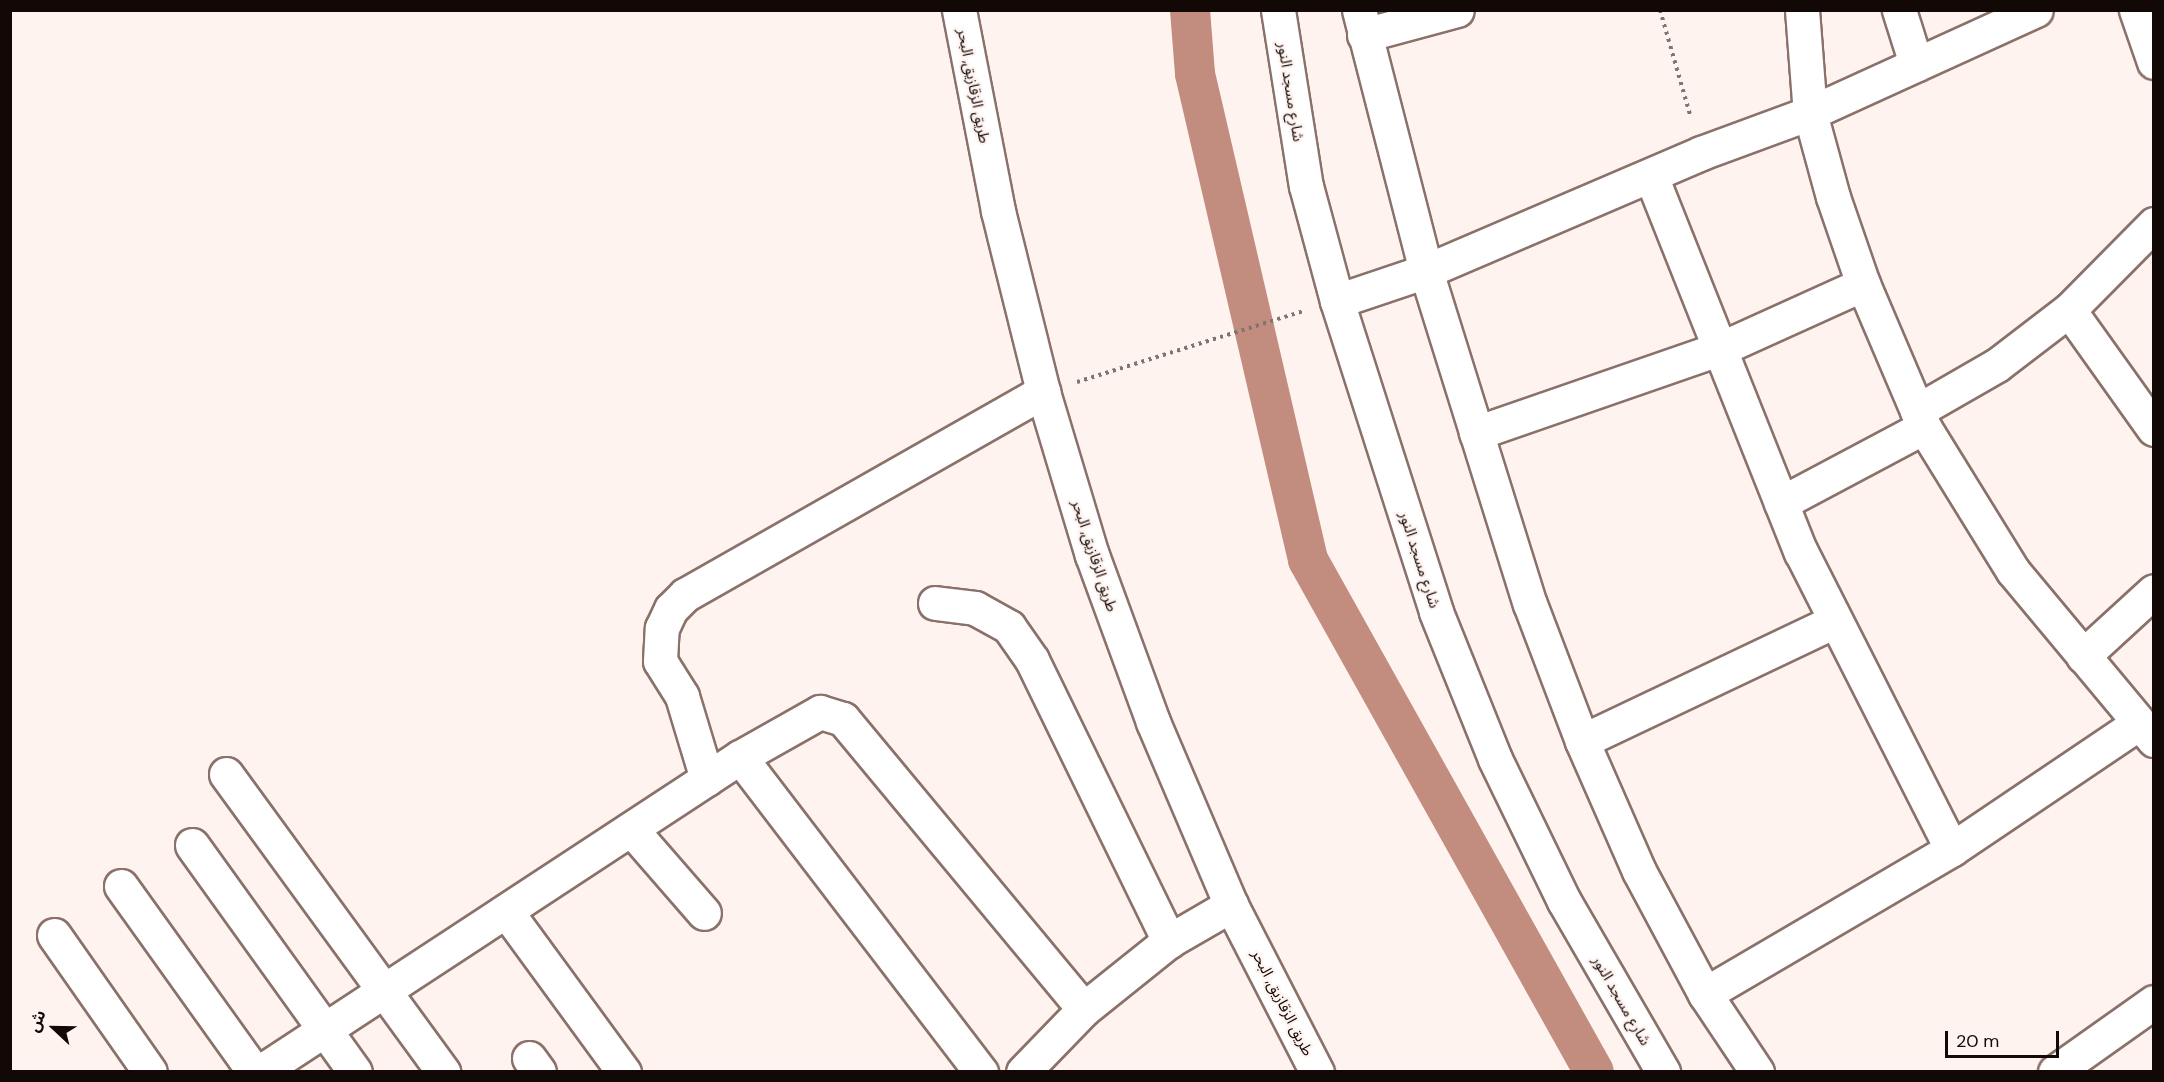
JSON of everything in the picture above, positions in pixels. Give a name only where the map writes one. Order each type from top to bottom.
[{"type":"street","name":"طريق الزقازيق, البحر","points":[[959,10],[998,211],[1043,392],[1092,555],[1153,722],[1231,905],[1317,1071]]},
{"type":"street","name":"شارع مسجد النور","points":[[1278,10],[1306,186],[1336,301],[1436,612],[1495,759],[1564,901],[1663,1071]]},
{"type":"street","points":[[1457,10],[1361,23],[1426,271],[1530,604],[1582,741],[1639,871],[1705,994],[1757,1071]]},
{"type":"street","points":[[1705,994],[2146,732],[2013,571],[1921,419],[1863,284],[1810,113],[1802,10]]},
{"type":"street","points":[[1899,10],[1916,63]]},
{"type":"street","points":[[1336,301],[1426,271],[1701,153],[1810,113],[2036,10]]},
{"type":"street","points":[[2136,10],[2154,62]]},
{"type":"street","points":[[1651,176],[1722,348],[1781,503],[1835,621],[1952,849]]},
{"type":"street","points":[[1781,503],[1921,419],[1997,365],[2068,309],[2154,224]]},
{"type":"street","points":[[1476,433],[1722,348],[1863,284]]},
{"type":"street","points":[[2068,309],[2154,429]]},
{"type":"street","points":[[707,779],[682,696],[660,661],[662,628],[671,609],[685,595],[1043,392]]},
{"type":"street","points":[[2083,656],[2154,591]]},
{"type":"street","points":[[935,603],[975,608],[1009,627],[1032,660],[1169,941]]},
{"type":"street","points":[[1582,741],[1835,621]]},
{"type":"street","points":[[260,1071],[740,757],[813,715],[826,712],[843,719],[1084,1009]]},
{"type":"street","points":[[740,757],[981,1071]]},
{"type":"street","points":[[226,774],[443,1071]]},
{"type":"street","points":[[631,829],[704,913]]},
{"type":"street","points":[[192,845],[355,1071]]},
{"type":"street","points":[[121,886],[254,1071]]},
{"type":"street","points":[[1023,1071],[1084,1009],[1169,941],[1231,905]]},
{"type":"street","points":[[506,911],[624,1071]]},
{"type":"street","points":[[54,934],[150,1071]]},
{"type":"street","points":[[2055,1071],[2154,1002]]},
{"type":"path","points":[[1660,10],[1701,153]]},
{"type":"path","points":[[1043,392],[1336,301]]},
{"type":"waterway","points":[[1190,10],[1195,74],[1308,560],[1594,1072]]}]
